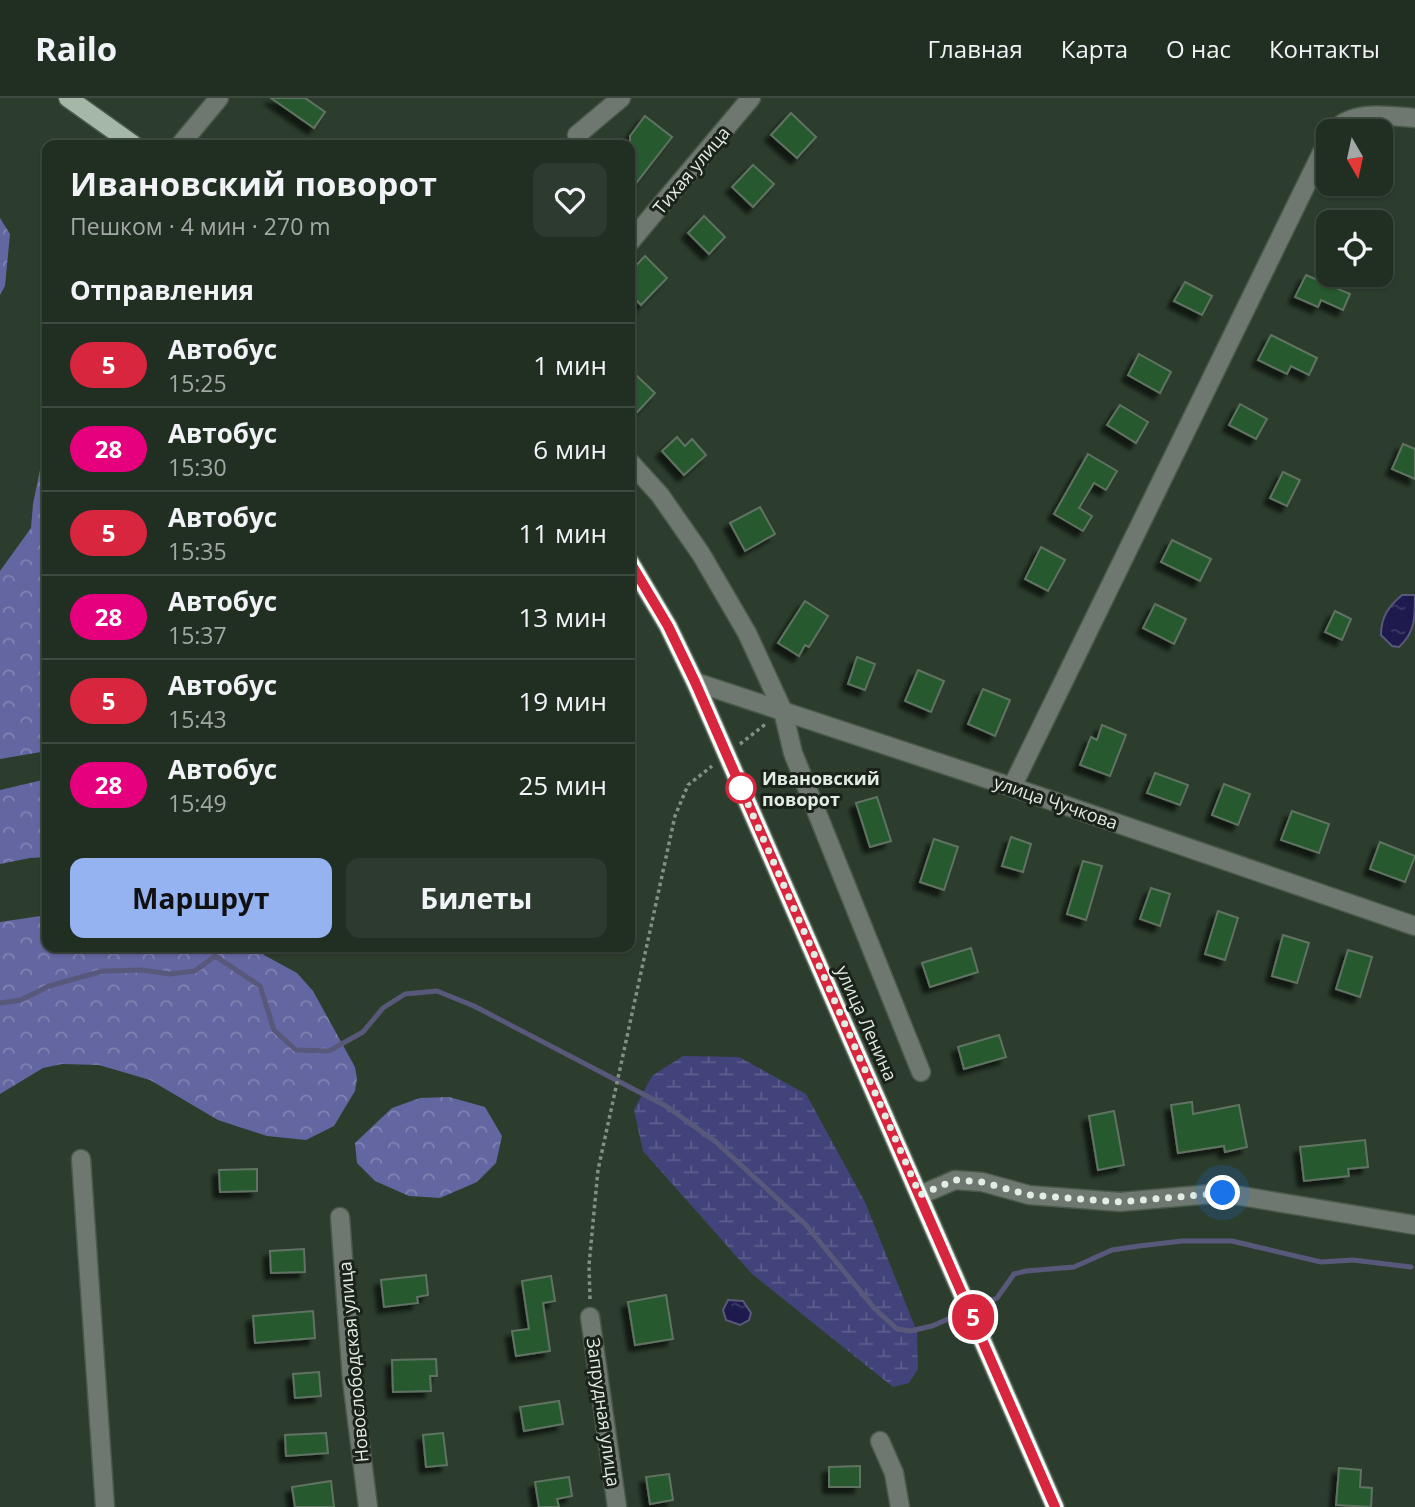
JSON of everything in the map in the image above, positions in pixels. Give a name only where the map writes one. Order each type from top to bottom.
[{"type":"main road","points":[[68,98],[127,140]]},
{"type":"main road","name":"улица Ленина","points":[[635,570],[668,626],[695,682],[1055,1507]]},
{"type":"street","points":[[184,140],[219,98]]},
{"type":"street","points":[[577,135],[621,98]]},
{"type":"street","name":"Тихая улица","points":[[635,236],[746,100]]},
{"type":"street","points":[[1356,119],[1366,115],[1415,118]]},
{"type":"street","points":[[1012,786],[1316,165]]},
{"type":"street","points":[[635,468],[660,495],[701,554],[747,633],[783,711],[793,753],[921,1072]]},
{"type":"street","name":"улица Чучкова","points":[[695,682],[1012,786],[1415,926]]},
{"type":"street","points":[[81,1159],[105,1507]]},
{"type":"street","points":[[920,1195],[955,1180],[982,1182],[1029,1195],[1120,1202],[1223,1193],[1415,1225]]},
{"type":"street","name":"Новослободская улица","points":[[340,1217],[352,1380],[368,1507]]},
{"type":"street","name":"Запрудная улица","points":[[590,1317],[617,1507]]},
{"type":"street","points":[[880,1441],[894,1473],[900,1507]]},
{"type":"path","points":[[590,1317],[589,1265],[598,1170],[675,816],[688,785],[783,711]]},
{"type":"green space","points":[[0,218],[10,234],[5,286],[0,295]]},
{"type":"green space","points":[[42,463],[42,752],[0,759],[0,571],[31,528]]},
{"type":"green space","points":[[42,780],[42,857],[0,864],[0,790]]},
{"type":"green space","points":[[42,916],[42,952],[263,952],[297,973],[313,991],[355,1067],[355,1091],[334,1126],[306,1140],[267,1136],[218,1120],[150,1080],[99,1065],[62,1064],[43,1068],[0,1094],[0,922]]},
{"type":"green space","points":[[683,1056],[739,1057],[806,1094],[865,1202],[917,1332],[918,1369],[909,1383],[893,1387],[752,1274],[643,1151],[634,1110],[652,1076]]},
{"type":"green space","points":[[449,1097],[485,1107],[502,1136],[496,1163],[477,1182],[440,1198],[409,1196],[375,1181],[357,1163],[355,1143],[392,1108],[420,1098]]},
{"type":"water","points":[[1402,595],[1415,595],[1415,611],[1411,630],[1399,647],[1392,646],[1381,635],[1381,629],[1386,613]]},
{"type":"water","points":[[728,1300],[743,1301],[751,1313],[749,1320],[740,1325],[726,1320],[723,1310]]},
{"type":"building","points":[[271,98],[305,98],[325,112],[314,128]]},
{"type":"building","points":[[791,113],[816,137],[797,158],[771,135]]},
{"type":"building","points":[[645,116],[672,137],[635,185],[635,140],[630,140],[630,136]]},
{"type":"building","points":[[753,165],[774,184],[753,207],[732,187]]},
{"type":"building","points":[[704,216],[725,237],[709,254],[688,233]]},
{"type":"building","points":[[645,256],[667,278],[641,305],[635,299],[635,267]]},
{"type":"building","points":[[1306,275],[1316,279],[1316,287],[1334,287],[1350,294],[1343,310],[1321,300],[1318,307],[1295,297]]},
{"type":"building","points":[[1185,282],[1212,296],[1202,315],[1174,301]]},
{"type":"building","points":[[1271,335],[1317,358],[1309,375],[1291,366],[1287,374],[1258,360]]},
{"type":"building","points":[[1139,354],[1171,372],[1160,393],[1128,375]]},
{"type":"building","points":[[637,376],[655,393],[635,415]]},
{"type":"building","points":[[1240,404],[1267,419],[1256,439],[1229,425]]},
{"type":"building","points":[[1120,405],[1148,422],[1136,443],[1107,425]]},
{"type":"building","points":[[677,437],[685,446],[692,439],[706,455],[684,475],[662,451]]},
{"type":"building","points":[[1403,444],[1415,449],[1415,479],[1392,469]]},
{"type":"building","points":[[1088,454],[1117,471],[1106,490],[1094,483],[1079,508],[1092,516],[1083,531],[1054,514]]},
{"type":"building","points":[[1283,472],[1300,480],[1287,506],[1270,498]]},
{"type":"building","points":[[760,507],[775,534],[745,551],[730,523]]},
{"type":"building","points":[[1172,540],[1211,559],[1200,581],[1161,562]]},
{"type":"building","points":[[1041,547],[1065,560],[1048,591],[1025,579]]},
{"type":"building","points":[[805,601],[828,616],[809,647],[805,645],[799,656],[778,643]]},
{"type":"building","points":[[1155,604],[1186,619],[1174,644],[1143,628]]},
{"type":"building","points":[[1335,611],[1351,619],[1342,640],[1325,632]]},
{"type":"building","points":[[857,657],[875,664],[865,690],[848,684]]},
{"type":"building","points":[[918,670],[944,681],[931,712],[905,701]]},
{"type":"building","points":[[983,689],[1010,700],[995,736],[968,724]]},
{"type":"building","points":[[1102,725],[1126,735],[1110,776],[1080,765],[1091,737],[1097,740]]},
{"type":"building","points":[[1155,773],[1188,785],[1180,805],[1147,793]]},
{"type":"building","points":[[1224,784],[1250,794],[1238,825],[1212,815]]},
{"type":"building","points":[[877,797],[891,841],[870,847],[856,803]]},
{"type":"building","points":[[1292,811],[1329,824],[1319,853],[1281,840]]},
{"type":"building","points":[[1011,837],[1031,844],[1023,872],[1002,866]]},
{"type":"building","points":[[934,839],[958,847],[944,890],[920,882]]},
{"type":"building","points":[[1380,842],[1415,856],[1405,882],[1370,869]]},
{"type":"building","points":[[1083,861],[1102,866],[1086,920],[1067,914]]},
{"type":"building","points":[[1151,888],[1170,894],[1160,926],[1140,919]]},
{"type":"building","points":[[1218,911],[1238,918],[1225,960],[1205,954]]},
{"type":"building","points":[[1283,935],[1309,943],[1297,983],[1272,976]]},
{"type":"building","points":[[971,948],[978,972],[930,987],[922,963]]},
{"type":"building","points":[[1348,950],[1372,957],[1360,997],[1336,989]]},
{"type":"building","points":[[999,1035],[1006,1057],[964,1069],[958,1047]]},
{"type":"building","points":[[1192,1102],[1193,1114],[1239,1105],[1247,1147],[1225,1152],[1224,1146],[1178,1153],[1171,1105]]},
{"type":"building","points":[[1114,1111],[1124,1165],[1098,1170],[1089,1116]]},
{"type":"building","points":[[1365,1140],[1368,1167],[1348,1169],[1349,1176],[1304,1181],[1300,1147]]},
{"type":"building","points":[[257,1169],[257,1191],[220,1192],[219,1170]]},
{"type":"building","points":[[304,1249],[305,1272],[271,1273],[270,1251]]},
{"type":"building","points":[[426,1275],[428,1295],[417,1297],[418,1303],[384,1307],[381,1280]]},
{"type":"building","points":[[551,1276],[555,1301],[543,1303],[550,1351],[516,1356],[512,1331],[529,1329],[522,1281]]},
{"type":"building","points":[[666,1295],[673,1339],[635,1345],[628,1302]]},
{"type":"building","points":[[313,1311],[315,1338],[255,1343],[253,1316]]},
{"type":"building","points":[[436,1359],[437,1376],[430,1376],[431,1391],[393,1392],[392,1360]]},
{"type":"building","points":[[319,1372],[321,1396],[295,1398],[293,1374]]},
{"type":"building","points":[[559,1401],[563,1424],[524,1431],[520,1407]]},
{"type":"building","points":[[326,1433],[328,1453],[286,1456],[285,1435]]},
{"type":"building","points":[[443,1433],[447,1465],[426,1467],[423,1435]]},
{"type":"building","points":[[860,1466],[860,1487],[829,1487],[829,1467]]},
{"type":"building","points":[[1339,1468],[1361,1470],[1360,1487],[1372,1488],[1371,1507],[1336,1505]]},
{"type":"building","points":[[669,1474],[673,1500],[650,1504],[646,1477]]},
{"type":"building","points":[[569,1477],[572,1496],[557,1499],[559,1507],[539,1507],[535,1482]]},
{"type":"building","points":[[331,1481],[334,1507],[295,1507],[292,1487]]},
{"type":"waterway","points":[[0,1003],[21,1000],[49,986],[103,971],[142,970],[170,974],[195,971],[215,956],[260,986],[274,1030],[296,1050],[329,1051],[363,1032],[383,1008],[405,994],[437,991],[474,1006],[666,1106],[716,1142],[805,1224],[875,1309],[897,1329],[910,1331],[932,1326],[997,1298],[1014,1274],[1074,1267],[1112,1250],[1139,1246],[1182,1241],[1232,1241],[1321,1262],[1353,1260],[1411,1267]]},
{"type":"bus line","name":"5","points":[[635,569],[668,626],[695,682],[1055,1507]]},
{"type":"place","name":"Ивановский поворот","points":[[741,788]]},
{"type":"route","points":[[741,788],[737,779],[920,1195],[955,1180],[982,1182],[1029,1195],[1120,1202],[1223,1193]]}]
